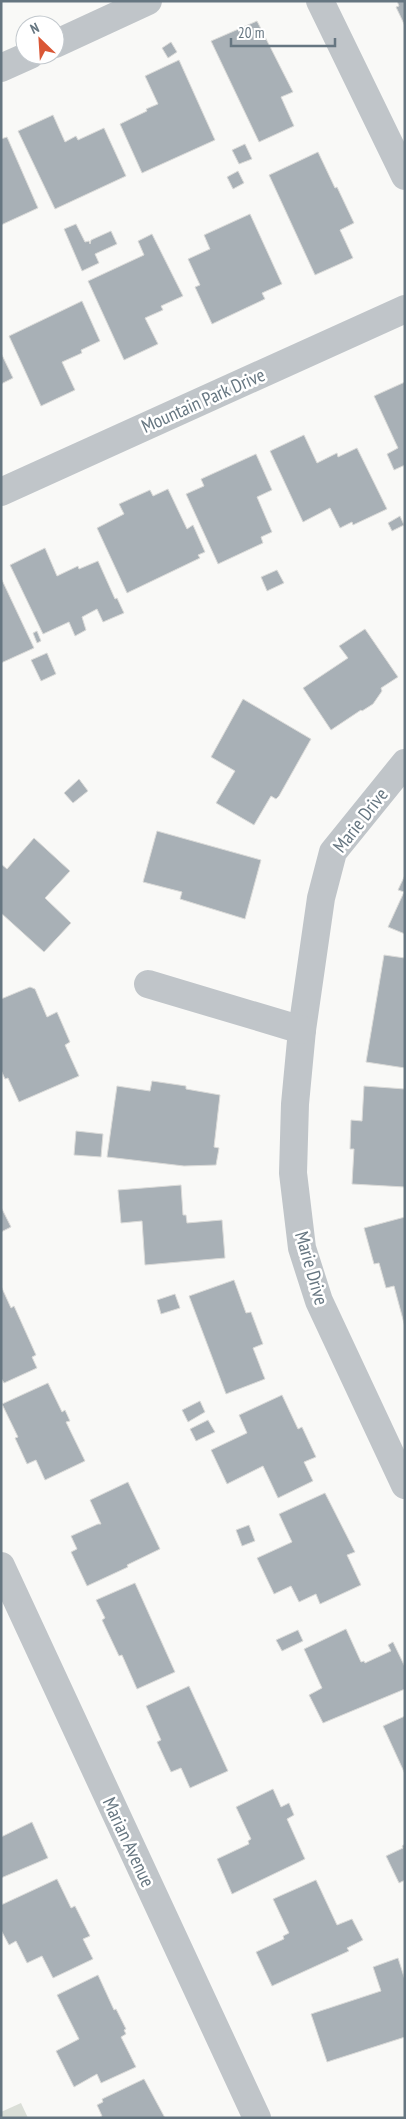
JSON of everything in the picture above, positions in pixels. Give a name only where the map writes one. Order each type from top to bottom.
[{"type":"street","points":[[65,39],[148,1]]},
{"type":"street","points":[[320,1],[405,176]]},
{"type":"street","points":[[1,68],[15,62]]},
{"type":"street","name":"Mountain Park Drive","points":[[1,492],[405,309]]},
{"type":"street","name":"Marie Drive","points":[[401,1468],[319,1300],[302,1248],[293,1173],[295,1104],[302,1030],[321,898],[333,852],[405,763]]},
{"type":"street","points":[[148,984],[302,1030]]},
{"type":"street","name":"Marian Avenue","points":[[1,1566],[257,2118]]},
{"type":"shaded area","points":[[21,2103],[28,2118],[1,2118],[1,2112]]},
{"type":"building","points":[[397,1],[405,1],[405,26],[396,7],[399,6]]},
{"type":"building","points":[[257,21],[293,92],[281,97],[294,126],[259,142],[211,41]]},
{"type":"building","points":[[171,42],[177,52],[168,58],[162,48]]},
{"type":"building","points":[[179,60],[215,140],[142,173],[120,124],[158,104],[145,76]]},
{"type":"building","points":[[53,115],[65,142],[76,136],[78,140],[104,128],[126,176],[55,209],[18,131]]},
{"type":"building","points":[[7,137],[38,208],[1,225],[1,139]]},
{"type":"building","points":[[245,144],[252,159],[239,164],[232,150]]},
{"type":"building","points":[[318,152],[354,223],[340,230],[353,258],[315,275],[269,175]]},
{"type":"building","points":[[238,171],[244,183],[233,189],[227,177]]},
{"type":"building","points":[[250,214],[282,284],[262,293],[265,299],[212,324],[195,287],[200,285],[188,259],[210,249],[204,235]]},
{"type":"building","points":[[76,224],[85,242],[89,241],[90,244],[91,240],[111,231],[117,244],[95,254],[99,263],[82,271],[64,229]]},
{"type":"building","points":[[152,234],[183,296],[161,306],[163,310],[145,318],[158,344],[124,360],[88,281],[144,255],[138,241]]},
{"type":"building","points":[[82,301],[100,341],[81,350],[82,353],[62,362],[75,390],[41,406],[9,336]]},
{"type":"building","points":[[1,353],[13,378],[1,384]]},
{"type":"building","points":[[405,382],[405,465],[394,470],[387,454],[398,448],[374,396]]},
{"type":"building","points":[[304,435],[317,463],[337,453],[338,457],[357,448],[387,509],[353,525],[352,522],[340,528],[330,508],[303,522],[270,451]]},
{"type":"building","points":[[256,454],[272,490],[257,497],[272,532],[261,537],[263,543],[218,564],[186,494],[204,486],[201,479]]},
{"type":"building","points":[[168,489],[187,529],[193,525],[205,552],[198,555],[200,558],[127,593],[97,528],[124,514],[119,504],[150,490],[153,496]]},
{"type":"building","points":[[400,516],[404,525],[392,531],[388,523]]},
{"type":"building","points":[[45,548],[57,576],[78,566],[79,569],[98,561],[115,599],[117,598],[124,613],[103,622],[97,609],[82,617],[86,630],[75,636],[69,622],[43,634],[10,565]]},
{"type":"building","points":[[277,570],[284,583],[267,591],[261,577]]},
{"type":"building","points":[[1,578],[34,648],[1,663]]},
{"type":"building","points":[[365,629],[398,677],[381,688],[382,691],[373,704],[331,730],[303,688],[348,658],[339,646]]},
{"type":"building","points":[[37,631],[41,641],[37,643],[33,633]]},
{"type":"building","points":[[47,653],[56,674],[41,681],[31,660]]},
{"type":"building","points":[[243,699],[311,739],[279,796],[276,799],[271,796],[254,825],[216,803],[235,771],[211,757]]},
{"type":"building","points":[[79,779],[88,791],[73,803],[64,793]]},
{"type":"building","points":[[157,831],[261,860],[245,919],[180,899],[182,892],[143,882]]},
{"type":"building","points":[[34,838],[70,871],[45,898],[71,923],[44,952],[1,913],[1,864],[7,869]]},
{"type":"building","points":[[405,875],[405,934],[388,927],[404,892],[398,890]]},
{"type":"building","points":[[384,955],[405,958],[405,1068],[366,1062]]},
{"type":"building","points":[[30,987],[35,989],[47,1017],[57,1012],[70,1042],[65,1045],[79,1076],[19,1102],[8,1078],[5,1079],[1,1070],[1,999]]},
{"type":"building","points":[[152,1081],[186,1086],[186,1089],[220,1095],[214,1147],[219,1148],[216,1165],[184,1166],[107,1157],[117,1086],[150,1091]]},
{"type":"building","points":[[364,1086],[405,1089],[405,1187],[352,1184],[354,1149],[350,1149],[351,1120],[362,1121]]},
{"type":"building","points":[[76,1131],[103,1134],[101,1157],[74,1155]]},
{"type":"building","points":[[181,1185],[183,1215],[186,1215],[187,1223],[222,1220],[225,1258],[145,1265],[142,1221],[121,1223],[118,1190]]},
{"type":"building","points":[[1,1207],[11,1227],[1,1232]]},
{"type":"building","points":[[405,1217],[405,1327],[394,1286],[386,1288],[379,1263],[374,1264],[364,1228]]},
{"type":"building","points":[[234,1280],[246,1313],[251,1312],[263,1344],[253,1348],[265,1379],[226,1394],[189,1296]]},
{"type":"building","points":[[1,1286],[11,1308],[14,1306],[36,1355],[32,1357],[37,1368],[4,1383],[1,1378]]},
{"type":"building","points":[[175,1294],[180,1308],[161,1314],[157,1300]]},
{"type":"building","points":[[48,1383],[62,1412],[65,1410],[70,1421],[66,1422],[85,1461],[45,1480],[36,1460],[27,1464],[15,1438],[18,1437],[2,1404]]},
{"type":"building","points":[[282,1395],[298,1429],[302,1427],[316,1457],[304,1462],[313,1481],[278,1498],[263,1466],[227,1484],[211,1450],[247,1433],[239,1415]]},
{"type":"building","points":[[200,1401],[205,1412],[188,1422],[182,1410]]},
{"type":"building","points":[[208,1420],[215,1432],[196,1441],[190,1429]]},
{"type":"building","points":[[128,1482],[160,1549],[127,1565],[128,1567],[87,1586],[71,1552],[77,1549],[71,1536],[101,1524],[90,1500]]},
{"type":"building","points":[[325,1493],[355,1552],[347,1555],[361,1585],[320,1604],[316,1594],[299,1602],[291,1586],[274,1594],[257,1558],[292,1542],[279,1514]]},
{"type":"building","points":[[249,1525],[255,1541],[242,1546],[236,1530]]},
{"type":"building","points":[[135,1583],[175,1672],[137,1689],[122,1655],[119,1656],[102,1620],[105,1618],[96,1600]]},
{"type":"building","points":[[346,1629],[361,1662],[364,1661],[365,1663],[391,1651],[388,1645],[393,1642],[405,1667],[405,1689],[323,1723],[309,1695],[322,1688],[304,1649]]},
{"type":"building","points":[[298,1630],[303,1641],[282,1651],[276,1640]]},
{"type":"building","points":[[189,1686],[228,1771],[190,1788],[181,1768],[171,1772],[157,1742],[161,1740],[146,1706]]},
{"type":"building","points":[[405,1716],[405,1774],[383,1726]]},
{"type":"building","points":[[273,1789],[281,1807],[289,1803],[294,1815],[287,1819],[305,1859],[232,1894],[217,1859],[249,1844],[248,1841],[251,1839],[236,1807]]},
{"type":"building","points":[[32,1822],[48,1858],[1,1878],[1,1837]]},
{"type":"building","points":[[405,1844],[405,1880],[399,1883],[386,1856],[403,1848],[402,1846]]},
{"type":"building","points":[[57,1879],[71,1908],[75,1906],[90,1936],[83,1939],[93,1959],[53,1978],[42,1956],[27,1963],[16,1941],[9,1945],[1,1930],[1,1905]]},
{"type":"building","points":[[316,1880],[337,1925],[352,1919],[363,1940],[347,1948],[349,1951],[272,1986],[256,1952],[284,1939],[283,1936],[289,1933],[273,1899]]},
{"type":"building","points":[[398,1958],[405,1980],[405,2037],[327,2062],[311,2014],[381,1991],[373,1967]]},
{"type":"building","points":[[98,1975],[114,2010],[116,2009],[126,2029],[124,2030],[126,2034],[121,2037],[136,2067],[101,2083],[97,2074],[74,2087],[56,2051],[79,2039],[57,1995]]},
{"type":"building","points":[[144,2079],[165,2118],[99,2118],[102,2116],[97,2105],[103,2102],[102,2099]]}]
